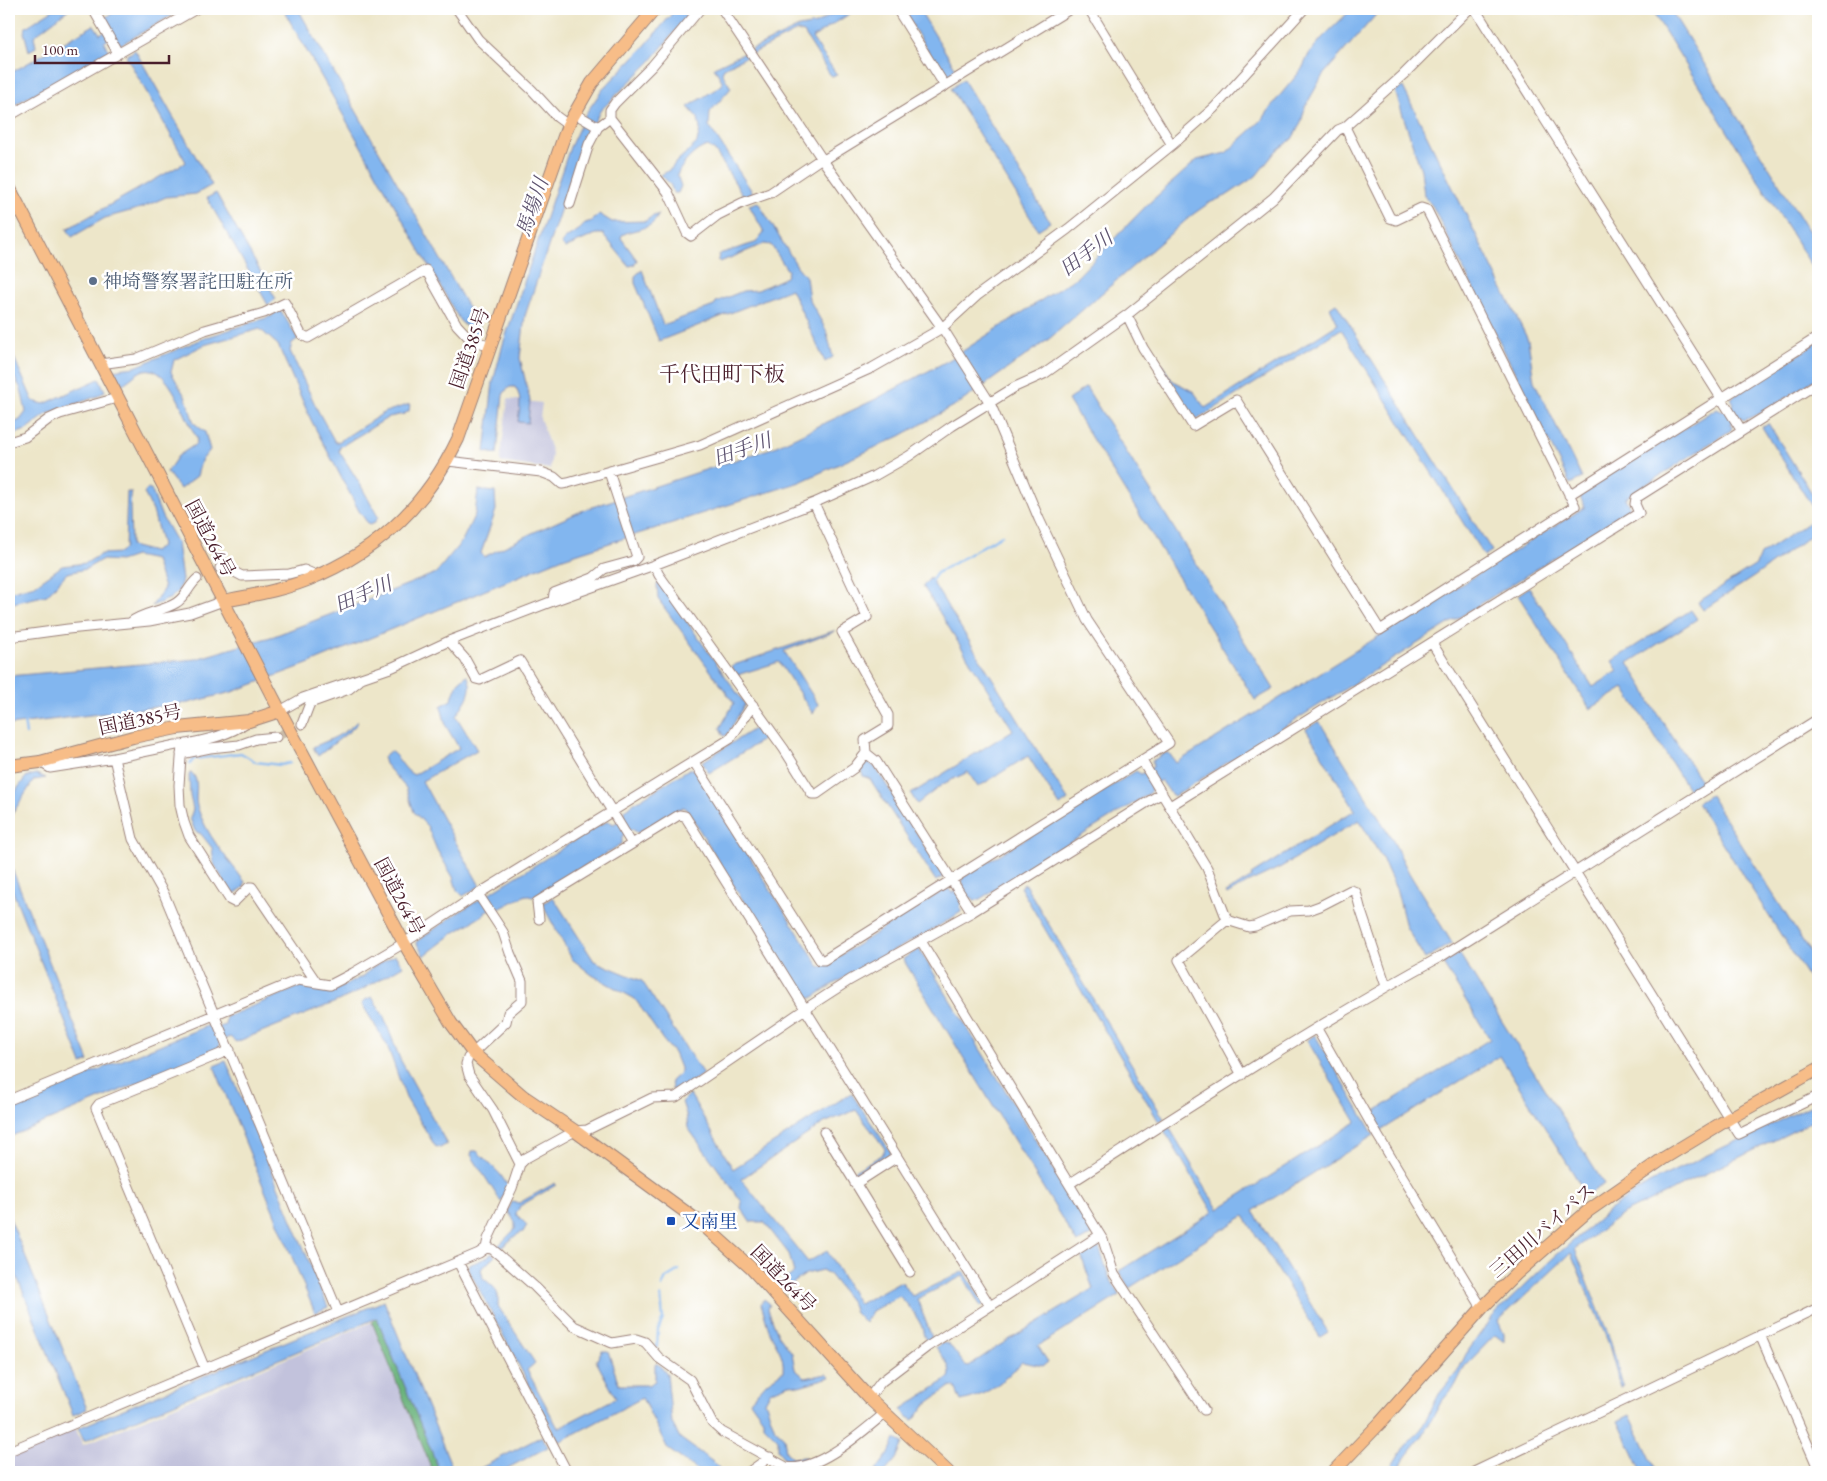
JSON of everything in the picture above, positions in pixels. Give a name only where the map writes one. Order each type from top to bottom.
[{"type":"highway","name":"国道385号","points":[[223,601],[264,593],[318,576],[349,560],[384,537],[414,508],[430,489],[448,461],[458,439],[568,125],[577,115],[592,83],[655,9]]},
{"type":"highway","name":"国道264号","points":[[9,188],[277,705],[404,943],[451,1023],[473,1053],[523,1096],[575,1131],[702,1224],[744,1262],[869,1398],[948,1472]]},
{"type":"highway","name":"国道385号","points":[[12,764],[40,762],[133,737],[177,728],[249,721],[277,705]]},
{"type":"highway","name":"三田川バイパス","points":[[1333,1472],[1380,1424],[1482,1308],[1516,1274],[1588,1211],[1664,1158],[1730,1118],[1818,1069]]},
{"type":"street","points":[[93,9],[118,53]]},
{"type":"street","points":[[9,116],[196,9]]},
{"type":"street","points":[[457,9],[478,39],[532,90],[557,117],[568,125]]},
{"type":"street","points":[[700,9],[652,66],[610,110],[610,118],[668,192],[690,236],[718,215],[742,203],[770,193],[818,160],[945,86],[1070,9]]},
{"type":"street","points":[[694,762],[820,960],[824,960],[954,884],[1144,765],[1170,743],[1087,620],[1039,519],[988,399],[943,330],[822,159],[722,9]]},
{"type":"street","points":[[897,9],[945,86]]},
{"type":"street","points":[[1089,9],[1172,145]]},
{"type":"street","points":[[448,461],[541,472],[554,477],[562,484],[610,475],[700,445],[764,418],[872,368],[943,330],[978,295],[1068,229],[1172,145],[1214,108],[1304,9]]},
{"type":"street","points":[[277,705],[363,678],[449,641],[553,600],[654,565],[814,503],[874,476],[909,456],[988,399],[1050,370],[1127,315],[1273,198],[1338,130],[1345,127],[1393,84],[1469,9]]},
{"type":"street","points":[[1475,9],[1742,431]]},
{"type":"street","points":[[577,115],[597,127]]},
{"type":"street","points":[[570,204],[589,144],[597,127],[610,118]]},
{"type":"street","points":[[1127,315],[1144,348],[1193,426],[1236,400],[1380,630],[1575,506],[1427,210],[1421,208],[1396,220],[1390,218],[1345,127]]},
{"type":"street","points":[[100,364],[136,359],[205,330],[264,313],[285,303],[301,334],[308,338],[426,270],[457,325],[472,341],[490,345]]},
{"type":"street","points":[[1569,495],[1818,337]]},
{"type":"street","points":[[1170,806],[1639,513],[1635,504],[1636,498],[1818,383]]},
{"type":"street","points":[[9,442],[25,437],[49,419],[60,414],[117,398]]},
{"type":"street","points":[[553,600],[554,593],[594,578],[604,569],[637,557],[610,475]]},
{"type":"street","points":[[654,565],[784,749],[812,794],[817,794],[854,768],[866,753],[865,740],[888,726],[888,715],[842,632],[867,617],[814,503]]},
{"type":"street","points":[[220,568],[225,567],[242,576],[289,574],[304,570],[318,576]]},
{"type":"street","points":[[131,622],[138,617],[177,602],[185,596],[189,586],[197,579]]},
{"type":"street","points":[[9,637],[131,622],[148,622],[190,613],[223,601]]},
{"type":"street","points":[[449,641],[465,659],[476,679],[480,680],[520,661],[630,840]]},
{"type":"street","points":[[1432,643],[1739,1134],[1818,1096]]},
{"type":"street","points":[[302,724],[310,703],[349,689],[363,678]]},
{"type":"street","points":[[9,1100],[298,980],[330,985],[404,943],[615,815],[730,738],[753,705]]},
{"type":"street","points":[[1069,1184],[1386,986],[1442,956],[1818,719]]},
{"type":"street","points":[[182,749],[238,729],[249,721]]},
{"type":"street","points":[[40,762],[50,768],[114,758],[176,745],[182,749],[210,748],[239,745],[256,739],[276,737]]},
{"type":"street","points":[[182,749],[180,805],[189,836],[230,900],[234,902],[249,887],[252,887],[317,983]]},
{"type":"street","points":[[866,753],[876,762],[972,912]]},
{"type":"street","points":[[114,758],[133,839],[164,894],[216,1015],[338,1312]]},
{"type":"street","points":[[1144,765],[1207,868],[1227,920],[1241,925],[1255,926],[1290,911],[1308,910],[1320,906],[1351,890],[1356,892],[1386,986]]},
{"type":"street","points":[[9,1451],[479,1253],[486,1248],[488,1239],[512,1188],[520,1164],[526,1158],[575,1131],[587,1130],[652,1098],[676,1097],[850,980],[972,912],[1162,793]]},
{"type":"street","points":[[539,918],[537,902],[630,840],[679,815],[685,816],[990,1306]]},
{"type":"street","points":[[479,896],[503,932],[522,980],[522,1001],[508,1013],[506,1022],[468,1058],[466,1064],[469,1075],[492,1110],[520,1164]]},
{"type":"street","points":[[1227,920],[1179,960],[1242,1075]]},
{"type":"street","points":[[921,941],[1100,1236],[1114,1274],[1204,1410]]},
{"type":"street","points":[[1317,1029],[1482,1308]]},
{"type":"street","points":[[205,1369],[96,1108],[99,1104],[230,1050]]},
{"type":"street","points":[[824,1132],[910,1272]]},
{"type":"street","points":[[855,1184],[897,1157]]},
{"type":"street","points":[[869,1398],[882,1382],[926,1347],[1100,1236]]},
{"type":"street","points":[[486,1248],[492,1249],[498,1254],[574,1326],[612,1343],[636,1339],[645,1342],[659,1358],[690,1380],[712,1423],[722,1432],[770,1457],[786,1468],[796,1469],[810,1465],[845,1445],[885,1413]]},
{"type":"street","points":[[458,1262],[567,1472]]},
{"type":"street","points":[[1474,1472],[1818,1308]]},
{"type":"street","points":[[1760,1335],[1818,1468]]},
{"type":"street","points":[[749,1472],[770,1457]]},
{"type":"shaded area","points":[[508,399],[542,403],[540,418],[552,453],[550,469],[500,462]]},
{"type":"shaded area","points":[[372,1322],[433,1472],[9,1472],[9,1456],[75,1428],[83,1445]]},
{"type":"green space","points":[[377,1318],[440,1472],[433,1472],[372,1322]]},
{"type":"water","points":[[54,9],[69,9],[34,36],[36,47],[29,51],[24,32],[26,27]]},
{"type":"water","points":[[121,9],[183,9],[120,45],[114,36],[104,42],[109,51],[9,108],[9,74],[94,25],[100,34],[110,28],[104,18]]},
{"type":"water","points":[[283,9],[298,9],[481,330],[477,336],[460,321]]},
{"type":"water","points":[[676,9],[693,9],[650,62],[600,111],[581,148],[525,316],[520,358],[530,400],[528,423],[518,422],[519,395],[515,387],[510,387],[503,395],[497,454],[485,452],[493,382],[503,344],[570,147],[586,113],[603,89],[643,48]]},
{"type":"water","points":[[841,9],[857,9],[812,38],[837,75],[831,76],[804,33],[797,31],[724,68],[722,73],[731,88],[710,112],[709,126],[753,193],[744,197],[715,151],[708,146],[694,153],[683,166],[677,175],[681,186],[678,193],[674,193],[670,184],[661,175],[671,169],[697,143],[700,129],[698,118],[688,107],[722,85],[722,81],[714,67],[799,27],[816,24]]},
{"type":"water","points":[[902,9],[919,9],[959,74],[946,80]]},
{"type":"water","points":[[1352,9],[1381,9],[1323,75],[1305,107],[1301,123],[1292,139],[1276,151],[1256,176],[1192,215],[1049,339],[961,402],[900,436],[800,482],[563,558],[310,663],[232,692],[188,703],[9,725],[9,676],[196,659],[274,636],[436,573],[462,541],[475,514],[478,490],[495,492],[496,510],[481,553],[484,557],[586,509],[772,448],[874,400],[949,360],[1077,277],[1147,205],[1197,160],[1226,153],[1262,120],[1302,69],[1309,54],[1322,38]]},
{"type":"water","points":[[1651,9],[1670,9],[1818,246],[1818,276]]},
{"type":"water","points":[[135,50],[212,185],[196,194],[166,197],[141,208],[105,218],[72,237],[67,229],[186,162],[126,56]]},
{"type":"water","points":[[963,79],[1050,222],[1038,230],[951,89]]},
{"type":"water","points":[[1403,87],[1528,340],[1534,381],[1582,478],[1570,484],[1433,207],[1424,195],[1421,170],[1395,91]]},
{"type":"water","points":[[216,193],[276,299],[268,305],[207,198]]},
{"type":"water","points":[[758,202],[797,266],[806,277],[809,299],[826,330],[833,357],[825,362],[791,289],[659,341],[635,283],[635,276],[642,270],[663,325],[714,306],[716,302],[743,291],[758,290],[786,277],[788,271],[771,245],[764,244],[720,262],[718,260],[719,254],[755,243],[764,232],[749,205]]},
{"type":"water","points":[[599,214],[612,222],[646,221],[659,214],[652,224],[622,235],[621,238],[637,260],[634,265],[629,266],[603,234],[596,234],[565,248],[561,244],[585,223],[592,221]]},
{"type":"water","points":[[1336,303],[1492,551],[1484,556],[1341,329],[1198,419],[1192,417],[1148,347],[1150,346],[1172,380],[1194,392],[1205,408],[1338,324],[1330,307]]},
{"type":"water","points":[[276,311],[281,311],[298,339],[292,343],[290,351],[335,442],[338,442],[385,412],[410,404],[409,411],[389,417],[340,447],[339,451],[378,517],[374,523],[369,525],[359,511],[311,420],[278,345],[260,329],[204,345],[174,360],[171,372],[186,398],[194,423],[205,432],[210,450],[201,461],[197,476],[180,489],[167,472],[178,456],[196,444],[197,438],[176,395],[162,376],[153,370],[141,371],[120,385],[114,372],[118,369],[135,367],[207,337],[272,316]]},
{"type":"water","points":[[1818,342],[1818,377],[1758,414],[1743,420],[1741,417],[1730,424],[1731,430],[1625,498],[1630,508],[1629,511],[1174,796],[1161,780],[1150,787],[1150,793],[978,900],[974,900],[972,897],[960,905],[961,912],[943,924],[848,975],[812,998],[806,998],[792,976],[790,977],[686,808],[683,807],[638,833],[632,829],[622,836],[622,843],[612,850],[540,893],[532,897],[526,895],[495,911],[490,909],[486,911],[485,914],[454,933],[424,956],[416,942],[456,914],[598,826],[608,821],[614,824],[624,817],[624,810],[689,769],[694,769],[819,966],[822,967],[946,889],[949,889],[952,893],[964,885],[963,877],[1136,771],[1141,774],[1153,767],[1152,761],[1165,753],[1169,753],[1176,763],[1585,507],[1579,493],[1717,408],[1723,411],[1734,404],[1731,398]]},
{"type":"water","points":[[9,346],[33,401],[44,404],[99,379],[105,391],[98,396],[47,414],[26,430],[9,436],[9,425],[20,420],[26,412],[21,389],[9,368]]},
{"type":"water","points":[[1086,387],[1274,689],[1255,700],[1068,400]]},
{"type":"water","points":[[1768,423],[1818,503],[1818,516],[1762,427]]},
{"type":"water","points":[[147,489],[151,489],[162,517],[177,543],[182,580],[178,591],[171,598],[152,606],[164,588],[155,560],[135,556],[120,561],[101,560],[86,569],[67,573],[47,595],[9,604],[9,592],[35,585],[62,566],[86,563],[101,554],[120,553],[125,547],[127,492],[132,492],[130,504],[131,546],[154,552],[162,545],[153,511],[144,493]]},
{"type":"water","points":[[1818,516],[1818,530],[1755,576],[1703,610],[1698,602],[1756,565],[1760,555]]},
{"type":"water","points":[[930,578],[1068,800],[1060,806],[1028,756],[978,787],[968,772],[943,784],[917,804],[911,794],[1013,730],[923,586]]},
{"type":"water","points":[[659,582],[745,704],[727,735],[724,736],[720,728],[734,703],[658,599],[657,585]]},
{"type":"water","points":[[1529,587],[1593,687],[1618,671],[1612,661],[1691,610],[1697,619],[1628,663],[1644,688],[1650,702],[1703,784],[1690,792],[1624,688],[1590,709],[1518,595]]},
{"type":"water","points":[[836,630],[784,651],[818,704],[813,714],[779,662],[737,675],[731,666]]},
{"type":"water","points":[[467,675],[470,691],[456,716],[477,750],[422,781],[480,886],[463,896],[457,890],[453,877],[437,850],[427,826],[414,812],[406,788],[385,764],[383,757],[390,751],[414,775],[459,748],[446,726],[441,706],[451,700],[458,683]]},
{"type":"water","points":[[357,721],[358,723],[351,730],[318,756],[313,747],[342,733]]},
{"type":"water","points":[[1319,721],[1392,839],[1409,873],[1452,943],[1425,959],[1406,927],[1397,891],[1381,856],[1359,820],[1281,867],[1227,895],[1226,893],[1252,877],[1251,875],[1355,810],[1306,729]]},
{"type":"water","points":[[760,725],[769,736],[709,773],[702,762]]},
{"type":"water","points":[[866,761],[875,767],[944,876],[936,881],[870,779],[863,776],[860,768]]},
{"type":"water","points":[[191,772],[197,784],[196,802],[201,817],[218,846],[245,882],[244,887],[236,893],[231,893],[214,864],[212,848],[201,834],[195,831],[190,818],[193,809],[190,796],[189,775]]},
{"type":"water","points":[[36,774],[46,778],[34,780],[9,819],[9,800],[26,777]]},
{"type":"water","points":[[1710,795],[1818,965],[1818,993],[1697,803]]},
{"type":"water","points":[[9,861],[89,1061],[82,1064],[9,882]]},
{"type":"water","points":[[1025,884],[1164,1119],[1159,1122],[1020,887]]},
{"type":"water","points":[[553,897],[594,961],[642,981],[703,1074],[677,1092],[672,1089],[671,1081],[680,1073],[674,1053],[635,999],[592,975],[572,959],[542,904]]},
{"type":"water","points":[[919,949],[1093,1234],[1077,1243],[903,959]]},
{"type":"water","points":[[1459,953],[1604,1184],[1587,1195],[1500,1056],[1379,1132],[1369,1115],[1490,1039],[1443,964]]},
{"type":"water","points":[[395,955],[403,966],[358,992],[236,1042],[230,1037],[220,1041],[219,1049],[9,1137],[9,1106],[209,1025],[215,1029],[225,1025],[226,1017],[302,986],[330,993],[363,976],[373,967]]},
{"type":"water","points":[[372,997],[383,1015],[400,1059],[447,1144],[440,1148],[435,1146],[406,1098],[387,1045],[362,1004],[365,1000]]},
{"type":"water","points":[[1315,1035],[1374,1135],[1253,1211],[1328,1332],[1320,1337],[1244,1216],[1129,1288],[1119,1271],[1213,1212],[1164,1130],[1169,1127],[1218,1209],[1356,1122],[1307,1040]]},
{"type":"water","points":[[226,1061],[328,1307],[315,1313],[214,1066]]},
{"type":"water","points":[[851,1093],[891,1152],[888,1157],[858,1176],[855,1174],[854,1171],[882,1155],[885,1149],[856,1110],[824,1123],[741,1179],[808,1262],[827,1251],[859,1304],[899,1282],[903,1283],[912,1296],[964,1271],[984,1304],[981,1307],[963,1276],[917,1299],[933,1340],[929,1343],[924,1336],[917,1317],[899,1296],[872,1311],[865,1323],[855,1313],[851,1302],[829,1274],[822,1270],[806,1274],[785,1289],[780,1283],[794,1273],[789,1254],[764,1222],[750,1222],[741,1208],[742,1202],[688,1128],[682,1102],[690,1094],[733,1169]]},
{"type":"water","points":[[1818,1102],[1818,1119],[1621,1215],[1575,1249],[1611,1342],[1623,1387],[1621,1388],[1608,1342],[1571,1253],[1498,1321],[1504,1334],[1504,1342],[1495,1335],[1465,1366],[1455,1386],[1441,1402],[1423,1435],[1395,1472],[1388,1472],[1401,1451],[1421,1429],[1439,1394],[1458,1371],[1466,1354],[1491,1318],[1552,1259],[1608,1211],[1649,1183]]},
{"type":"water","points":[[472,1151],[477,1151],[500,1174],[508,1186],[501,1202],[471,1155]]},
{"type":"water","points":[[555,1183],[556,1185],[520,1206],[516,1214],[527,1225],[523,1232],[516,1235],[499,1250],[497,1247],[515,1229],[515,1222],[508,1211],[512,1202],[519,1203]]},
{"type":"water","points":[[9,1216],[87,1409],[73,1415],[9,1257]]},
{"type":"water","points":[[1098,1244],[1109,1277],[1120,1295],[1038,1346],[1048,1362],[1043,1366],[1022,1362],[994,1387],[980,1395],[961,1401],[955,1387],[951,1386],[926,1404],[914,1420],[906,1416],[902,1409],[949,1378],[950,1370],[936,1347],[943,1343],[949,1344],[965,1365],[969,1366],[1093,1289],[1081,1255]]},
{"type":"water","points":[[492,1253],[495,1256],[481,1269],[483,1278],[497,1292],[498,1306],[535,1363],[527,1370],[558,1428],[616,1398],[596,1361],[602,1351],[608,1351],[619,1385],[648,1385],[655,1381],[655,1364],[658,1364],[667,1374],[672,1423],[680,1438],[713,1462],[723,1472],[700,1472],[668,1449],[642,1398],[559,1442],[468,1268],[469,1265],[486,1258]]},
{"type":"water","points":[[764,1299],[770,1304],[768,1309],[778,1334],[792,1353],[795,1369],[805,1378],[827,1374],[830,1377],[799,1386],[789,1384],[770,1392],[765,1401],[775,1429],[784,1437],[786,1452],[793,1458],[805,1457],[807,1459],[793,1462],[784,1460],[778,1449],[778,1440],[763,1425],[763,1419],[750,1401],[767,1382],[783,1371],[781,1355],[769,1330],[761,1304]]},
{"type":"water","points":[[384,1301],[454,1472],[440,1472],[377,1318],[84,1441],[78,1428]]},
{"type":"water","points":[[1630,1415],[1657,1472],[1642,1472],[1618,1421]]},
{"type":"water","points":[[542,1436],[548,1447],[500,1472],[473,1472]]},
{"type":"water","points":[[895,1439],[903,1443],[896,1459],[885,1472],[875,1472],[889,1453]]},
{"type":"waterway","points":[[1573,9],[1576,13],[1582,9]]},
{"type":"waterway","points":[[929,584],[937,573],[1002,535]]},
{"type":"waterway","points":[[24,721],[26,734]]},
{"type":"waterway","points":[[190,764],[194,759],[241,753],[256,762],[281,765],[290,763]]},
{"type":"waterway","points":[[662,1287],[666,1278],[679,1270]]},
{"type":"waterway","points":[[657,1347],[658,1330],[663,1319],[661,1296]]},
{"type":"tunnel","points":[[276,737],[302,724]]},
{"type":"place","name":"神埼警察署詫田駐在所","points":[[93,281]]},
{"type":"place","name":"又南里","points":[[671,1221]]},
{"type":"district","name":"千代田町下板","points":[[722,374]]},
{"type":"water label","name":"馬場川","points":[[532,207]]},
{"type":"water label","name":"田手川","points":[[1086,253]]},
{"type":"water label","name":"田手川","points":[[742,449]]},
{"type":"water label","name":"田手川","points":[[363,594]]}]
